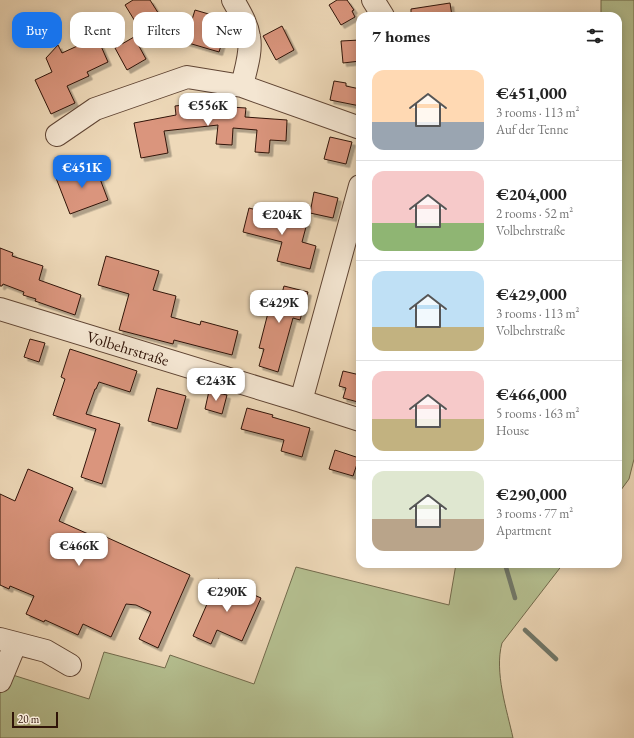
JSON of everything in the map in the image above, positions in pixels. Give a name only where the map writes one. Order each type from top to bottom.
[{"type":"street","points":[[233,0],[244,21],[249,37],[249,52],[242,86]]},
{"type":"street","points":[[373,0],[380,12]]},
{"type":"street","points":[[58,135],[95,109],[187,77],[242,86],[356,127]]},
{"type":"street","points":[[301,401],[356,201]]},
{"type":"street","name":"Volbehrstraße","points":[[0,309],[356,419]]},
{"type":"street","points":[[7,641],[46,651],[70,665]]},
{"type":"street","points":[[0,681],[12,652],[7,641]]},
{"type":"green space","points":[[601,0],[634,0],[634,459],[629,479],[622,489],[622,12],[601,12]]},
{"type":"green space","points":[[296,567],[449,605],[455,568],[560,568],[502,643],[500,654],[500,678],[513,738],[0,738],[0,671],[89,699],[104,652],[165,668],[170,655],[254,684]]},
{"type":"building","points":[[133,0],[150,0],[158,12],[133,12],[133,18],[125,5]]},
{"type":"building","points":[[337,0],[347,0],[354,10],[352,11],[355,17],[341,25],[329,5]]},
{"type":"building","points":[[450,3],[451,12],[411,12],[411,9]]},
{"type":"building","points":[[195,10],[202,12],[202,47],[194,45]]},
{"type":"building","points":[[282,26],[294,50],[276,60],[263,36]]},
{"type":"building","points":[[133,38],[133,48],[140,48],[146,59],[127,70],[115,48],[125,48],[125,42]]},
{"type":"building","points":[[356,40],[356,61],[343,63],[341,41]]},
{"type":"building","points":[[55,48],[60,48],[62,53],[73,48],[102,48],[108,62],[87,72],[89,76],[67,86],[75,103],[51,114],[35,80],[52,72],[46,58]]},
{"type":"building","points":[[205,48],[220,48],[219,52]]},
{"type":"building","points":[[334,81],[346,83],[346,86],[356,88],[356,105],[330,100]]},
{"type":"building","points":[[199,103],[199,105],[246,108],[245,117],[287,120],[286,141],[270,140],[269,153],[255,152],[257,130],[233,128],[232,145],[216,144],[218,125],[164,131],[168,153],[141,158],[134,123],[176,115],[175,106]]},
{"type":"building","points":[[330,137],[352,142],[346,164],[324,159]]},
{"type":"building","points":[[94,163],[108,200],[70,214],[56,178]]},
{"type":"building","points":[[314,192],[338,198],[333,218],[310,213]]},
{"type":"building","points":[[249,208],[307,223],[302,242],[316,246],[310,269],[277,261],[282,242],[243,232]]},
{"type":"building","points":[[0,248],[13,253],[12,256],[43,266],[39,280],[81,295],[75,315],[35,301],[36,299],[23,295],[24,292],[3,284],[0,286]]},
{"type":"building","points":[[106,256],[159,271],[153,290],[176,296],[171,317],[200,325],[201,321],[238,331],[232,355],[174,340],[173,344],[119,330],[129,294],[98,285]]},
{"type":"building","points":[[284,286],[308,292],[300,320],[293,318],[278,372],[259,366],[264,349],[259,348],[269,309],[260,307],[263,293],[281,297]]},
{"type":"building","points":[[30,339],[45,343],[39,362],[24,357]]},
{"type":"building","points":[[70,349],[137,371],[130,392],[99,382],[86,414],[120,424],[102,484],[81,477],[96,429],[53,415],[65,379],[61,377]]},
{"type":"building","points":[[343,371],[356,374],[356,401],[343,398],[346,388],[339,386]]},
{"type":"building","points":[[157,388],[186,396],[177,429],[148,421]]},
{"type":"building","points":[[209,391],[227,395],[222,414],[205,409]]},
{"type":"building","points":[[247,408],[310,428],[302,457],[281,451],[284,440],[241,429]]},
{"type":"building","points":[[335,450],[356,457],[356,467],[353,476],[329,469]]},
{"type":"building","points":[[28,469],[73,488],[59,521],[104,541],[106,537],[190,575],[158,648],[139,639],[151,612],[136,605],[126,604],[111,637],[83,624],[78,635],[45,620],[44,622],[26,614],[34,596],[10,586],[9,589],[0,585],[0,494],[15,501]]},
{"type":"building","points":[[218,579],[261,598],[242,641],[217,630],[211,644],[193,636]]},
{"type":"waterway","points":[[506,568],[515,598]]},
{"type":"waterway","points":[[525,630],[556,659]]}]
